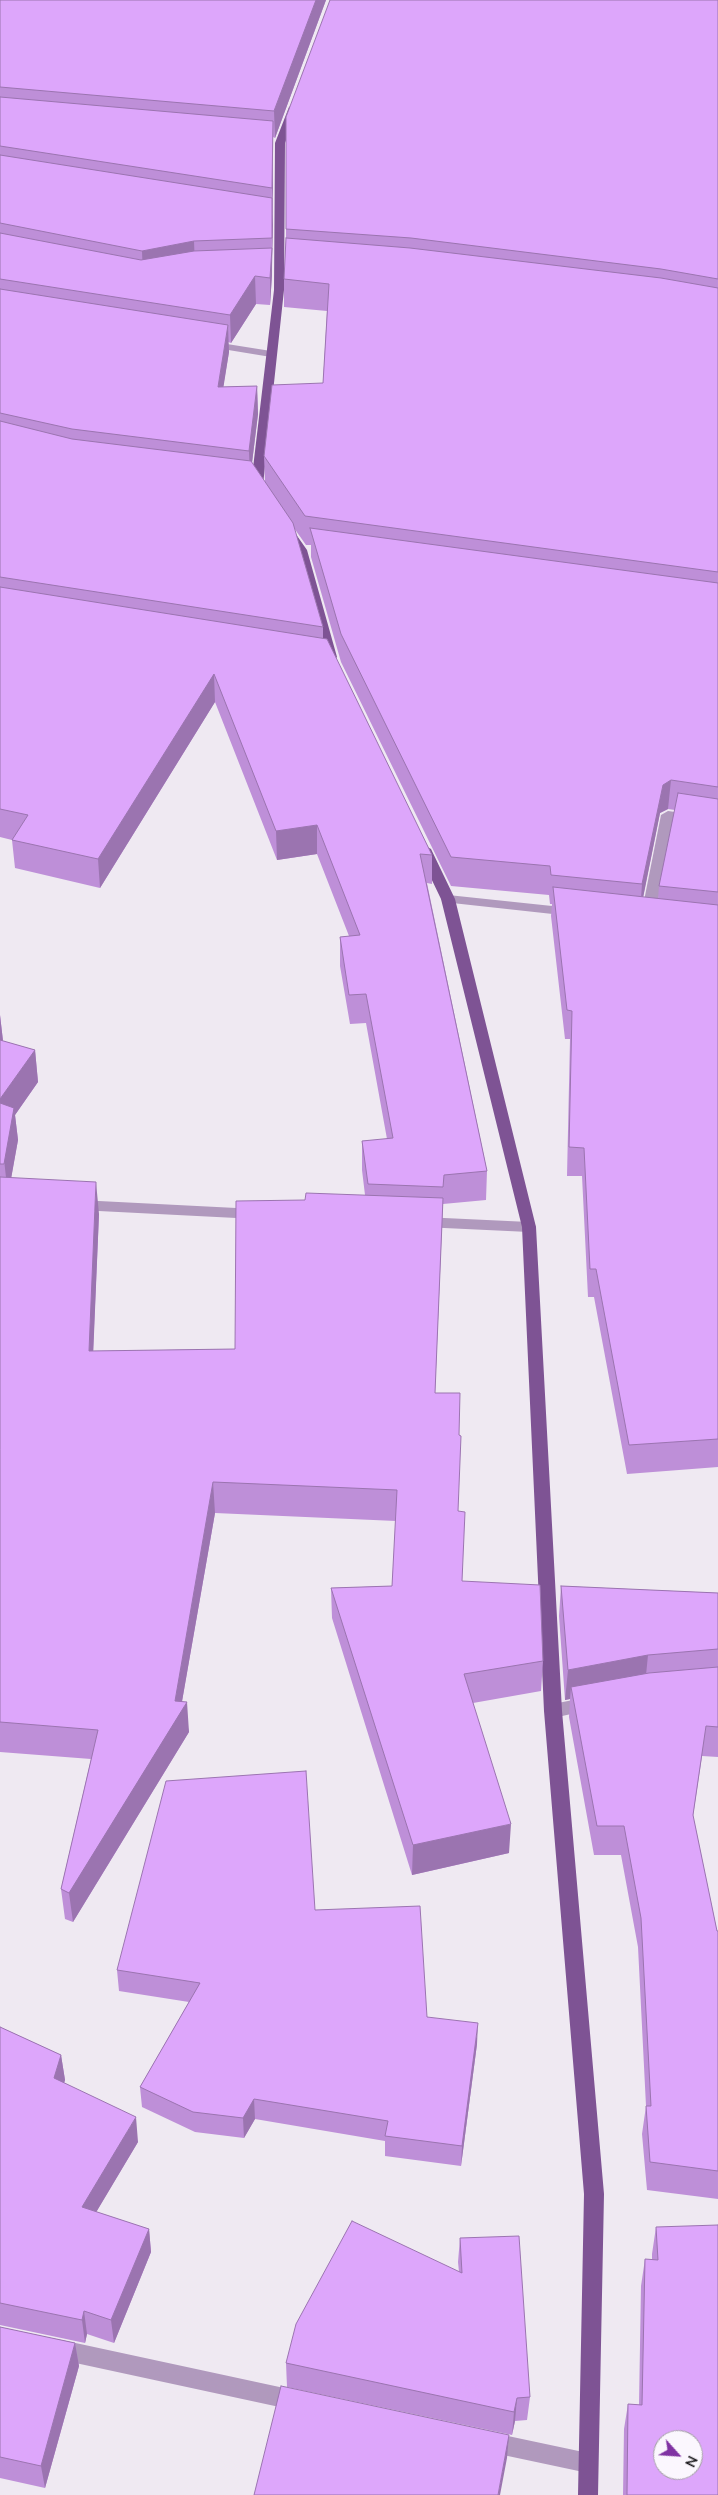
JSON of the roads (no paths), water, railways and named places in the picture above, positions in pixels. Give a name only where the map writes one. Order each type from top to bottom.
[{"type":"main road","points":[[268,501],[252,484],[279,290],[279,266],[274,220],[275,142],[300,89]]},
{"type":"main road","points":[[279,517],[306,550],[331,665]]},
{"type":"main road","points":[[418,838],[448,899],[529,1227],[552,1711],[594,2194],[588,2495]]},
{"type":"street","points":[[193,342],[271,354]]},
{"type":"street","points":[[665,922],[642,920],[668,815],[718,822]]},
{"type":"street","points":[[448,899],[588,914]]},
{"type":"street","points":[[60,1204],[273,1214]]},
{"type":"street","points":[[411,1221],[529,1227]]},
{"type":"street","points":[[552,1711],[608,1701]]},
{"type":"street","points":[[39,2346],[318,2405]]},
{"type":"street","points":[[472,2438],[588,2462]]}]
